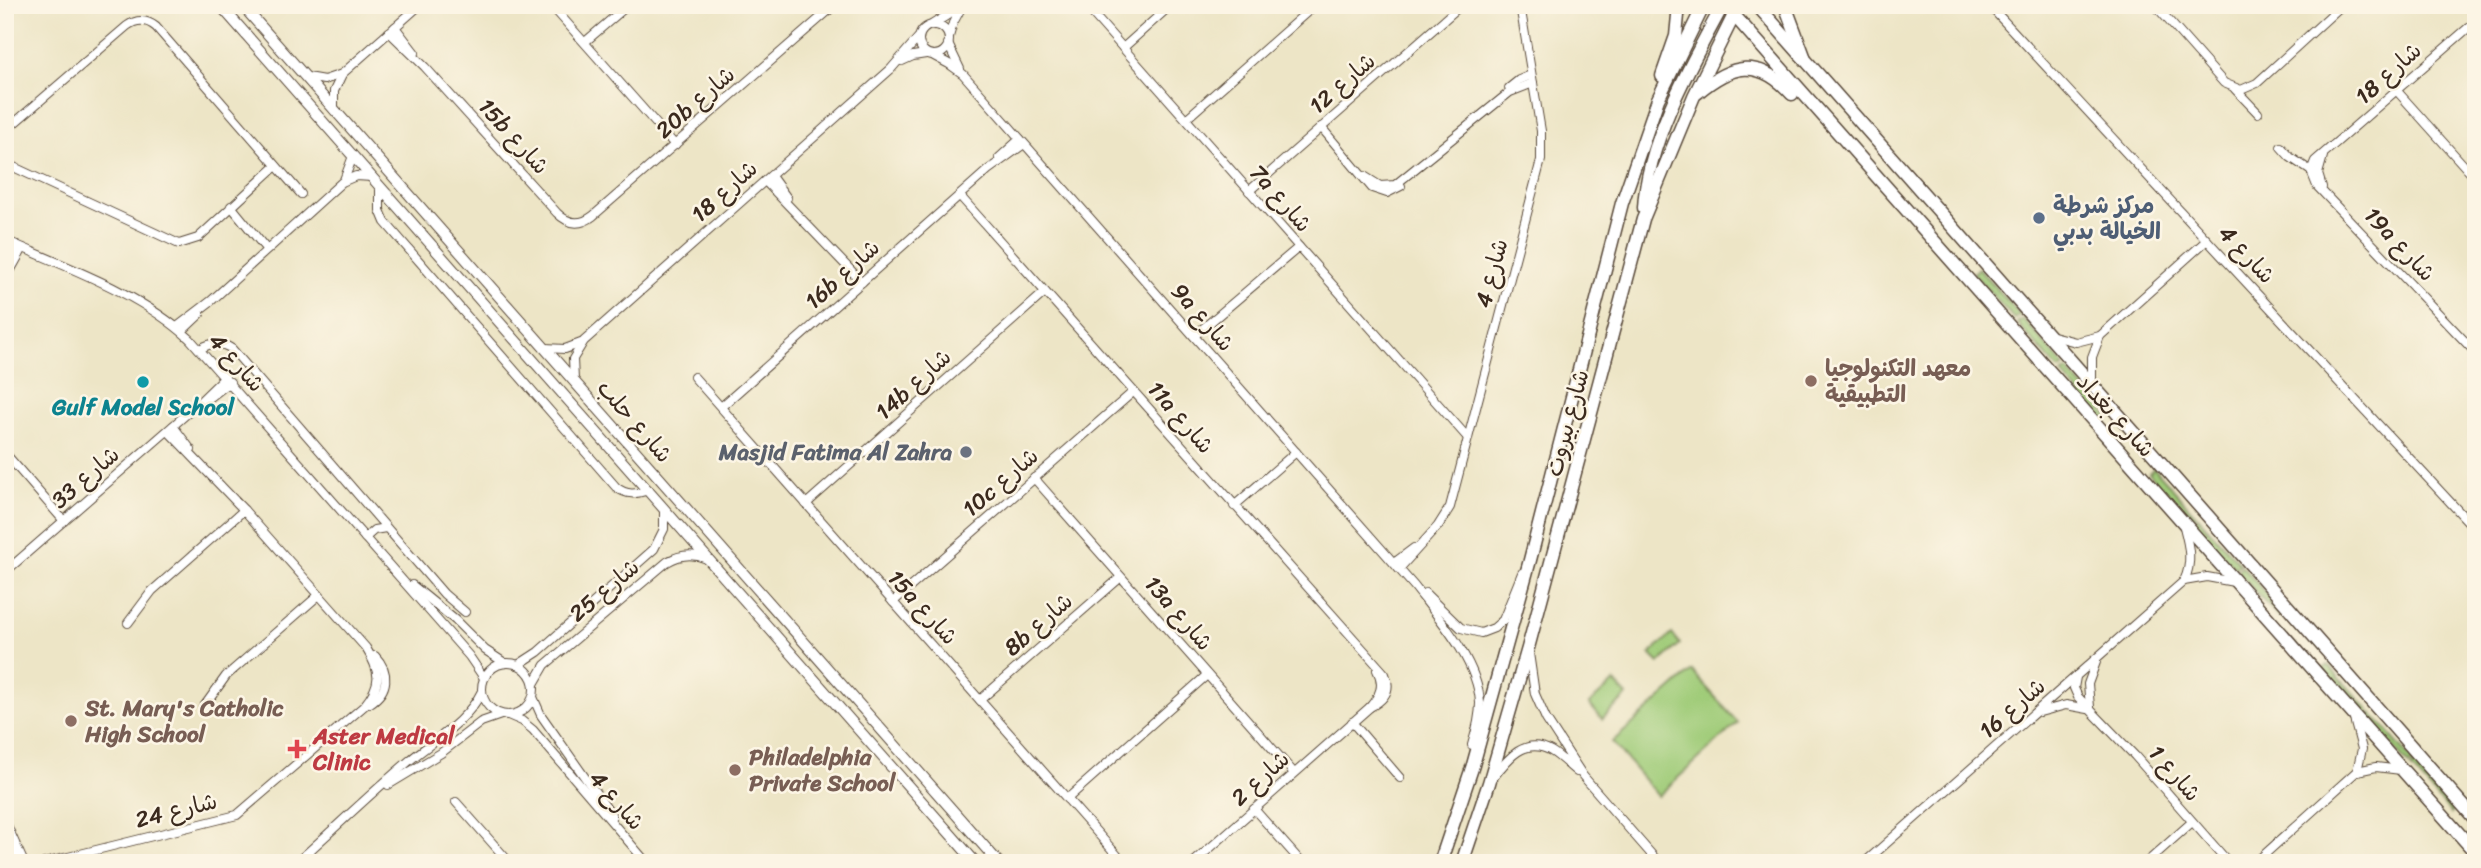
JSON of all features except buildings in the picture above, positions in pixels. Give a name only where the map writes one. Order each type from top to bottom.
[{"type":"main road","points":[[1658,99],[1661,77],[1676,36],[1679,5]]},
{"type":"main road","name":"شارع بيروت","points":[[1440,863],[1473,765],[1530,560],[1622,203],[1658,99],[1704,5]]},
{"type":"main road","name":"شارع بغداد","points":[[1757,5],[2476,820]]},
{"type":"main road","points":[[1785,5],[1805,60]]},
{"type":"main road","points":[[1643,219],[1646,182],[1652,157],[1690,70],[1731,7]]},
{"type":"main road","name":"شارع بيروت","points":[[1462,863],[1489,783],[1528,648],[1643,219],[1731,7]]},
{"type":"main road","name":"شارع بغداد","points":[[1731,7],[1894,197],[2476,853]]},
{"type":"main road","points":[[1694,96],[1716,77],[1737,69],[1754,69],[1770,75],[1783,84],[1861,169],[1894,197]]},
{"type":"street","name":"شارع حلب","points":[[220,5],[976,863]]},
{"type":"street","name":"شارع حلب","points":[[242,5],[999,863]]},
{"type":"street","points":[[305,77],[324,80],[342,74],[420,5]]},
{"type":"street","points":[[551,5],[676,145]]},
{"type":"street","points":[[585,43],[628,5]]},
{"type":"street","name":"20b شارع","points":[[578,223],[590,219],[835,5]]},
{"type":"street","points":[[964,5],[953,23],[949,42],[943,52],[930,55],[920,47],[918,38],[921,31],[964,5]]},
{"type":"street","name":"7a شارع","points":[[1085,5],[1468,438]]},
{"type":"street","points":[[1123,48],[1171,5]]},
{"type":"street","points":[[1186,119],[1315,5]]},
{"type":"street","name":"شارع 12","points":[[1249,191],[1461,5]]},
{"type":"street","name":"شارع 4","points":[[1396,566],[1425,540],[1443,520],[1450,507],[1541,160],[1542,141],[1520,5]]},
{"type":"street","name":"شارع 4","points":[[1989,5],[2476,530]]},
{"type":"street","points":[[2155,5],[2217,75],[2258,113]]},
{"type":"street","points":[[2235,89],[2248,89],[2342,5]]},
{"type":"street","points":[[5,131],[132,22],[145,21],[156,27],[301,194]]},
{"type":"street","name":"شارع 18","points":[[2311,171],[2315,161],[2474,25]]},
{"type":"street","points":[[929,26],[943,28],[949,42]]},
{"type":"street","name":"15b شارع","points":[[392,30],[557,213],[570,222],[578,223]]},
{"type":"street","name":"شارع 18","points":[[891,69],[918,38]]},
{"type":"street","name":"9a شارع","points":[[949,42],[963,75]]},
{"type":"street","name":"9a شارع","points":[[930,55],[949,64],[963,75],[1414,586],[1447,628],[1477,684],[1480,709],[1472,748],[1473,765]]},
{"type":"street","name":"شارع 18","points":[[545,348],[565,349],[584,341],[891,69],[907,58],[930,55]]},
{"type":"street","points":[[334,110],[334,91],[342,74]]},
{"type":"street","points":[[2217,75],[2229,83],[2240,85],[2265,74]]},
{"type":"street","points":[[1321,127],[1372,188],[1387,193],[1397,189],[1406,177],[1501,99],[1532,79]]},
{"type":"street","points":[[2397,91],[2476,179]]},
{"type":"street","name":"16b شارع","points":[[721,407],[1022,141]]},
{"type":"street","points":[[2281,147],[2290,157],[2311,171],[2314,182],[2325,193]]},
{"type":"street","points":[[2325,154],[2318,173],[2325,193]]},
{"type":"street","points":[[342,183],[353,156]]},
{"type":"street","points":[[5,163],[179,244],[198,238],[276,166]]},
{"type":"street","points":[[179,329],[342,183],[356,176],[372,177]]},
{"type":"street","points":[[768,178],[862,282]]},
{"type":"street","points":[[380,187],[380,210],[385,222],[616,487],[633,494],[649,490]]},
{"type":"street","name":"19a شارع","points":[[2325,193],[2476,353]]},
{"type":"street","name":"11a شارع","points":[[960,196],[1374,664],[1382,686],[1370,707],[1352,722]]},
{"type":"street","points":[[232,206],[267,250]]},
{"type":"street","name":"شارع 4","points":[[5,240],[127,295],[179,329],[227,379],[469,656],[484,678]]},
{"type":"street","points":[[2093,387],[2091,357],[2100,336],[2207,240]]},
{"type":"street","points":[[5,274],[20,246]]},
{"type":"street","points":[[5,280],[20,246]]},
{"type":"street","points":[[1196,339],[1299,247]]},
{"type":"street","name":"14b شارع","points":[[806,504],[1045,292]]},
{"type":"street","points":[[2045,334],[2076,342],[2100,336]]},
{"type":"street","points":[[574,381],[573,359],[584,341]]},
{"type":"street","points":[[200,349],[213,343],[232,349],[444,594],[465,611]]},
{"type":"street","name":"15a شارع","points":[[694,377],[1124,863]]},
{"type":"street","name":"شارع 33","points":[[5,572],[227,379]]},
{"type":"street","name":"10c شارع","points":[[893,602],[1133,392]]},
{"type":"street","points":[[1447,415],[1462,422],[1472,421]]},
{"type":"street","name":"شارع 24","points":[[44,863],[237,815],[381,694],[385,685],[383,665],[200,464],[171,428]]},
{"type":"street","points":[[1234,506],[1296,452]]},
{"type":"street","points":[[5,453],[64,521]]},
{"type":"street","name":"13a شارع","points":[[1034,478],[1294,773]]},
{"type":"street","name":"شارع 25","points":[[517,665],[538,652],[654,548],[664,529],[663,507]]},
{"type":"street","points":[[128,623],[152,592],[244,510]]},
{"type":"street","points":[[363,536],[374,515]]},
{"type":"street","points":[[2183,522],[2191,555],[2184,581]]},
{"type":"street","points":[[363,536],[386,528]]},
{"type":"street","name":"شارع 25","points":[[534,684],[545,665],[667,562],[690,554],[713,563]]},
{"type":"street","name":"9a شارع","points":[[1414,586],[1461,628],[1474,632],[1487,631],[1503,620],[1517,583],[1530,560]]},
{"type":"street","name":"شارع 4","points":[[393,570],[455,620],[485,650],[505,663]]},
{"type":"street","name":"8b شارع","points":[[980,700],[1121,577]]},
{"type":"street","points":[[2184,581],[2207,577],[2237,583]]},
{"type":"street","name":"شارع 16","points":[[1864,863],[2184,581]]},
{"type":"street","points":[[203,708],[226,676],[319,595]]},
{"type":"street","points":[[1528,648],[1539,707],[1583,776],[1659,863]]},
{"type":"street","points":[[2033,714],[2066,705],[2091,710],[2088,684],[2099,656]]},
{"type":"street","points":[[296,863],[407,763],[464,717],[482,691],[484,678],[493,668],[505,663],[517,665],[528,673],[534,684],[533,697],[521,712],[481,722],[441,753],[373,794]]},
{"type":"street","points":[[1068,799],[1208,675]]},
{"type":"street","name":"شارع 1","points":[[2076,677],[2076,693],[2229,863]]},
{"type":"street","points":[[482,691],[490,708],[505,715]]},
{"type":"street","name":"شارع 4","points":[[533,697],[541,715],[638,852]]},
{"type":"street","points":[[2352,711],[2362,749],[2357,771]]},
{"type":"street","name":"شارع 4","points":[[505,715],[522,721],[533,730],[647,863]]},
{"type":"street","points":[[1352,722],[1400,778]]},
{"type":"street","name":"شارع 2","points":[[1193,863],[1352,722]]},
{"type":"street","points":[[1489,783],[1511,755],[1532,746],[1548,749],[1583,776]]},
{"type":"street","points":[[2255,863],[2357,771],[2385,766],[2404,771]]},
{"type":"street","points":[[456,802],[510,863]]},
{"type":"street","points":[[1254,809],[1301,863]]},
{"type":"street","points":[[2146,863],[2192,822]]},
{"type":"street","points":[[7,825],[17,863]]},
{"type":"street","points":[[7,825],[24,863]]},
{"type":"green space","points":[[1978,268],[2020,315],[2014,319],[1973,273]]},
{"type":"green space","points":[[2023,319],[2064,366],[2059,370],[2017,323]]},
{"type":"green space","points":[[2067,370],[2109,417],[2103,421],[2062,374]]},
{"type":"green space","points":[[2154,468],[2196,515],[2191,519],[2149,473]]},
{"type":"green space","points":[[2198,517],[2240,564],[2235,568],[2193,522]]},
{"type":"green space","points":[[2242,566],[2282,613],[2278,617],[2237,571]]},
{"type":"green space","points":[[1672,634],[1680,644],[1659,663],[1650,654]]},
{"type":"green space","points":[[2328,665],[2369,711],[2365,716],[2323,669]]},
{"type":"green space","points":[[1692,671],[1738,723],[1658,796],[1612,742]]},
{"type":"green space","points":[[1614,682],[1627,696],[1602,719],[1589,704]]},
{"type":"green space","points":[[2372,714],[2413,761],[2409,765],[2367,718]]},
{"type":"green space","points":[[2415,763],[2455,809],[2451,813],[2411,768]]},
{"type":"place","name":"مركز شرطة الخيالة بدبي","points":[[2039,218]]},
{"type":"place","name":"معهد التكنولوجيا التطبيقية","points":[[1811,381]]},
{"type":"place","name":"Gulf Model School","points":[[143,382]]},
{"type":"place","name":"Masjid Fatima Al Zahra","points":[[966,452]]},
{"type":"place","name":"St. Mary's Catholic High School","points":[[71,721]]},
{"type":"place","name":"Aster Medical Clinic","points":[[297,749]]},
{"type":"place","name":"Philadelphia Private School","points":[[735,770]]}]
